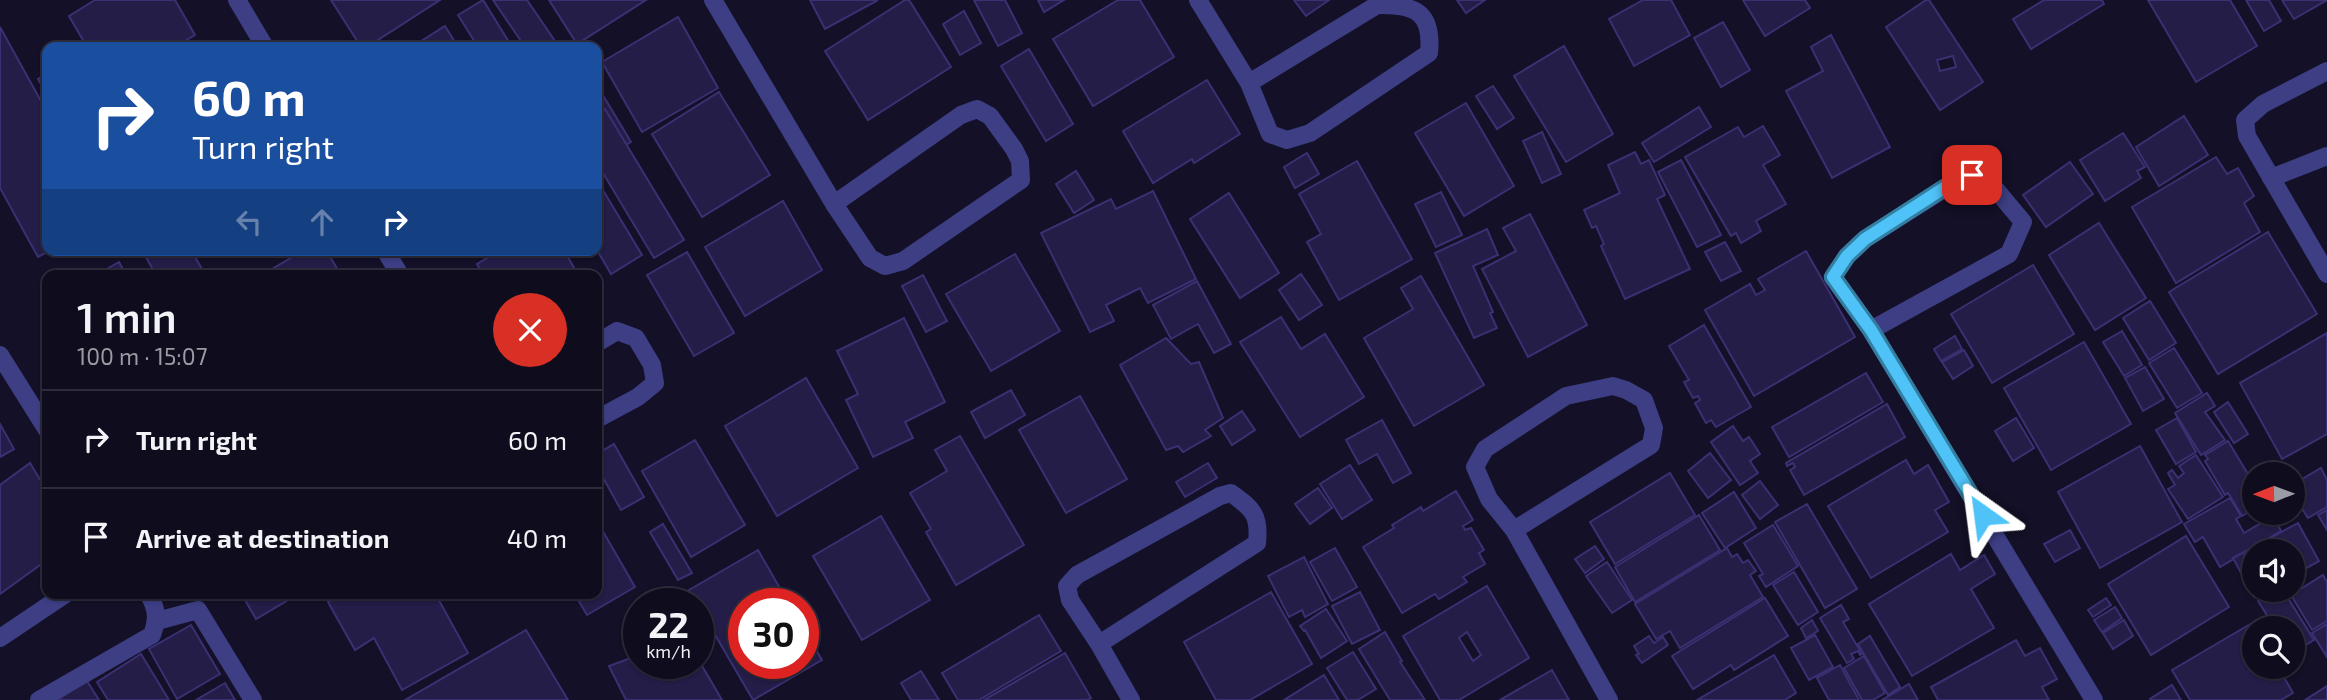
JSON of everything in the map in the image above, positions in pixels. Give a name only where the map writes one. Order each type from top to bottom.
[{"type":"street","points":[[237,0],[262,42]]},
{"type":"street","points":[[713,0],[834,204],[870,258],[885,266],[903,261],[1021,180],[1020,161],[990,116],[977,109],[961,115],[834,204]]},
{"type":"street","points":[[1198,0],[1249,83],[1270,134],[1287,140],[1310,133],[1429,53],[1431,32],[1417,11],[1401,4],[1377,5],[1249,83]]},
{"type":"street","points":[[2327,71],[2263,104],[2245,120],[2247,135],[2327,274]]},
{"type":"street","points":[[2271,178],[2327,156]]},
{"type":"street","points":[[1871,330],[2008,254],[2023,222],[1987,179],[1972,175],[1944,188],[1865,239],[1847,256],[1833,277],[1871,330],[2094,700]]},
{"type":"street","points":[[602,340],[617,331],[636,338],[652,365],[655,383],[638,397],[602,416]]},
{"type":"street","points":[[1,359],[42,422]]},
{"type":"street","points":[[1514,530],[1651,446],[1654,428],[1644,400],[1613,386],[1566,396],[1485,449],[1475,467],[1489,499],[1514,530],[1609,700]]},
{"type":"street","points":[[1099,644],[1257,543],[1259,530],[1251,507],[1231,493],[1220,496],[1077,575],[1066,586],[1070,600],[1131,700]]},
{"type":"street","points":[[0,638],[58,599]]},
{"type":"street","points":[[39,700],[152,635],[157,621],[152,599]]},
{"type":"street","points":[[157,621],[198,610],[253,700]]},
{"type":"building","points":[[95,0],[175,0],[195,35],[183,42],[84,42],[69,16]]},
{"type":"building","points":[[331,0],[440,0],[375,42],[358,42]]},
{"type":"building","points":[[483,0],[509,42],[475,42],[458,15]]},
{"type":"building","points":[[493,0],[527,0],[556,42],[522,42]]},
{"type":"building","points":[[549,0],[646,0],[580,42],[576,42]]},
{"type":"building","points":[[810,0],[878,0],[825,29]]},
{"type":"building","points":[[909,0],[951,67],[868,120],[825,51]]},
{"type":"building","points":[[974,0],[1005,0],[1022,33],[998,46]]},
{"type":"building","points":[[1038,0],[1064,0],[1044,12]]},
{"type":"building","points":[[1118,0],[1140,0],[1174,57],[1093,106],[1053,39]]},
{"type":"building","points":[[1294,0],[1329,0],[1306,16]]},
{"type":"building","points":[[1457,0],[1485,0],[1466,13]]},
{"type":"building","points":[[1643,0],[1671,0],[1690,35],[1634,66],[1609,19]]},
{"type":"building","points":[[1743,0],[1805,0],[1810,8],[1765,36]]},
{"type":"building","points":[[1929,0],[1983,82],[1940,110],[1886,27]],"holes":[[[1953,56],[1956,67],[1940,71],[1937,60]]]},
{"type":"building","points":[[2044,0],[2102,0],[2104,4],[2031,49],[2013,19]]},
{"type":"building","points":[[2148,0],[2230,0],[2257,46],[2196,82]]},
{"type":"building","points":[[2246,0],[2269,0],[2281,21],[2264,31]]},
{"type":"building","points":[[2282,0],[2327,0],[2294,19]]},
{"type":"building","points":[[964,11],[981,43],[960,55],[943,24]]},
{"type":"building","points":[[678,17],[718,88],[642,132],[602,62]]},
{"type":"building","points":[[1723,22],[1750,70],[1721,87],[1694,38]]},
{"type":"building","points":[[445,26],[455,42],[420,42]]},
{"type":"building","points":[[0,27],[42,103],[42,255],[38,257],[0,188]]},
{"type":"building","points":[[1831,35],[1890,147],[1832,178],[1786,91],[1823,71],[1811,47]]},
{"type":"building","points":[[1564,46],[1613,134],[1566,162],[1514,76]]},
{"type":"building","points":[[1029,49],[1073,124],[1046,141],[1001,66]]},
{"type":"building","points":[[1207,80],[1240,134],[1194,163],[1192,159],[1153,183],[1123,131]]},
{"type":"building","points":[[1493,86],[1514,118],[1497,129],[1476,96]]},
{"type":"building","points":[[719,92],[770,175],[702,217],[652,134]]},
{"type":"building","points":[[604,97],[631,142],[602,159]]},
{"type":"building","points":[[1466,103],[1514,186],[1464,216],[1415,133]]},
{"type":"building","points":[[1699,107],[1711,127],[1654,162],[1642,143]]},
{"type":"building","points":[[605,109],[684,240],[654,258],[602,171],[602,110]]},
{"type":"building","points":[[2184,116],[2208,155],[2159,186],[2136,147]]},
{"type":"building","points":[[1763,126],[1780,155],[1763,165],[1786,204],[1756,221],[1761,231],[1741,243],[1736,233],[1731,236],[1685,157],[1738,127],[1744,137]]},
{"type":"building","points":[[1542,132],[1561,174],[1542,183],[1523,141]]},
{"type":"building","points":[[2123,133],[2145,167],[2137,171],[2141,178],[2105,201],[2080,160]]},
{"type":"building","points":[[1635,152],[1641,164],[1649,160],[1665,195],[1657,199],[1690,269],[1625,299],[1601,246],[1604,244],[1596,226],[1592,228],[1584,210],[1620,193],[1608,165]]},
{"type":"building","points":[[1307,153],[1319,174],[1295,188],[1284,167]]},
{"type":"building","points":[[2216,157],[2227,174],[2238,168],[2254,196],[2244,203],[2260,232],[2176,283],[2132,207]]},
{"type":"building","points":[[1681,160],[1721,235],[1697,247],[1658,172]]},
{"type":"building","points":[[1357,161],[1412,259],[1339,300],[1307,242],[1321,234],[1299,194]]},
{"type":"building","points":[[2070,162],[2093,194],[2046,227],[2023,195]]},
{"type":"building","points":[[1076,171],[1094,200],[1074,213],[1056,184]]},
{"type":"building","points":[[602,189],[642,255],[611,274],[600,256]]},
{"type":"building","points":[[1153,191],[1196,279],[1148,303],[1140,288],[1106,305],[1114,321],[1090,332],[1041,233],[1111,199],[1116,209]]},
{"type":"building","points":[[1441,192],[1462,235],[1436,247],[1415,204]]},
{"type":"building","points":[[1229,193],[1279,273],[1240,298],[1190,219]]},
{"type":"building","points":[[783,201],[822,270],[745,316],[705,247]]},
{"type":"building","points":[[1530,214],[1587,325],[1528,357],[1482,269],[1516,251],[1503,228]]},
{"type":"building","points":[[2099,223],[2146,298],[2095,330],[2049,255]]},
{"type":"building","points":[[1487,229],[1498,255],[1473,266],[1497,328],[1474,338],[1435,253]]},
{"type":"building","points":[[2268,232],[2317,314],[2218,374],[2169,292]]},
{"type":"building","points":[[1725,242],[1741,271],[1721,281],[1705,252]]},
{"type":"building","points":[[1806,251],[1855,337],[1754,396],[1705,310],[1750,284],[1756,295],[1765,290],[1758,279]]},
{"type":"building","points":[[687,252],[734,333],[694,356],[647,275]]},
{"type":"building","points":[[1015,254],[1060,331],[991,371],[946,294]]},
{"type":"building","points":[[145,256],[194,256],[202,269],[200,270],[153,270]]},
{"type":"building","points":[[294,256],[330,256],[338,270],[270,270]]},
{"type":"building","points":[[490,256],[567,256],[575,270],[480,270],[477,264]]},
{"type":"building","points":[[119,262],[123,270],[105,270]]},
{"type":"building","points":[[2033,265],[2074,334],[1992,383],[1951,314]]},
{"type":"building","points":[[1301,274],[1322,305],[1299,320],[1279,290]]},
{"type":"building","points":[[923,275],[947,321],[926,332],[902,286]]},
{"type":"building","points":[[1421,276],[1484,385],[1414,426],[1364,338],[1413,309],[1401,288]]},
{"type":"building","points":[[1197,281],[1231,344],[1214,353],[1198,324],[1171,339],[1153,305]]},
{"type":"building","points":[[2150,301],[2176,343],[2149,360],[2123,318]]},
{"type":"building","points":[[1281,317],[1301,349],[1325,334],[1364,397],[1300,437],[1240,342]]},
{"type":"building","points":[[904,318],[945,402],[905,422],[913,438],[873,457],[846,400],[858,394],[837,351]]},
{"type":"building","points":[[1704,325],[1751,407],[1716,427],[1711,420],[1706,423],[1695,403],[1700,400],[1698,396],[1693,398],[1684,382],[1689,380],[1669,346]]},
{"type":"building","points":[[2122,331],[2142,365],[2124,376],[2103,342]]},
{"type":"building","points":[[2327,333],[2327,434],[2282,459],[2240,383]]},
{"type":"building","points":[[1955,336],[1962,349],[1941,361],[1934,349]]},
{"type":"building","points":[[1166,338],[1191,364],[1199,362],[1223,418],[1205,430],[1211,436],[1183,452],[1178,446],[1166,450],[1120,365]]},
{"type":"building","points":[[2084,342],[2131,424],[2051,470],[2004,388]]},
{"type":"building","points":[[2174,348],[2202,393],[2177,408],[2149,363]]},
{"type":"building","points":[[1964,350],[1973,366],[1953,379],[1942,362]]},
{"type":"building","points":[[2145,367],[2164,399],[2143,411],[2125,378]]},
{"type":"building","points":[[1866,373],[1883,402],[1789,457],[1772,427]]},
{"type":"building","points":[[806,378],[858,468],[777,516],[725,426]]},
{"type":"building","points":[[1011,390],[1025,415],[985,438],[971,412]]},
{"type":"building","points":[[2207,393],[2215,406],[2205,412],[2225,440],[2201,455],[2175,413]]},
{"type":"building","points":[[1080,396],[1127,479],[1066,513],[1019,430]]},
{"type":"building","points":[[2228,402],[2248,434],[2234,443],[2214,412]]},
{"type":"building","points":[[1887,404],[1905,437],[1804,495],[1790,470],[1795,467],[1793,463],[1787,466],[1786,463]]},
{"type":"building","points":[[1242,411],[1255,430],[1232,445],[1220,426]]},
{"type":"building","points":[[2016,418],[2034,448],[2013,461],[1995,431]]},
{"type":"building","points":[[2177,418],[2196,452],[2176,464],[2156,430]]},
{"type":"building","points":[[1382,420],[1411,473],[1393,483],[1377,454],[1359,464],[1346,440]]},
{"type":"building","points":[[0,424],[14,449],[0,457]]},
{"type":"building","points":[[1733,426],[1743,441],[1749,437],[1760,454],[1750,461],[1758,473],[1740,485],[1711,442]]},
{"type":"building","points":[[960,436],[1024,545],[956,585],[926,532],[931,529],[910,493],[947,471],[935,450]]},
{"type":"building","points":[[695,440],[745,525],[691,557],[642,471]]},
{"type":"building","points":[[2228,441],[2242,464],[2242,516],[2228,493],[2225,495],[2205,461],[2208,459],[2205,455]]},
{"type":"building","points":[[614,444],[644,497],[621,510],[602,476],[602,451]]},
{"type":"building","points":[[2140,446],[2182,522],[2100,568],[2058,492]]},
{"type":"building","points":[[1710,453],[1731,480],[1708,498],[1688,471]]},
{"type":"building","points":[[2196,455],[2223,497],[2188,519],[2168,489],[2175,485],[2168,473],[2172,470],[2178,478],[2184,473],[2179,466]]},
{"type":"building","points":[[1906,460],[1914,474],[1928,465],[1949,502],[1935,510],[1948,532],[1871,578],[1828,506]]},
{"type":"building","points":[[30,463],[42,483],[42,564],[0,594],[0,485]]},
{"type":"building","points":[[1208,463],[1217,478],[1185,497],[1176,482]]},
{"type":"building","points":[[1350,465],[1372,500],[1342,519],[1320,484]]},
{"type":"building","points":[[2321,468],[2327,480],[2327,507],[2308,518],[2305,513],[2305,477]]},
{"type":"building","points":[[1670,473],[1695,515],[1615,564],[1590,522]]},
{"type":"building","points":[[1760,481],[1778,505],[1760,519],[1742,495]]},
{"type":"building","points":[[1318,488],[1332,508],[1310,524],[1295,504]]},
{"type":"building","points":[[1456,491],[1473,520],[1463,526],[1465,530],[1471,528],[1484,550],[1479,553],[1485,564],[1463,577],[1467,582],[1439,599],[1435,594],[1402,613],[1363,547],[1421,507],[1423,511]]},
{"type":"building","points":[[1734,492],[1756,528],[1725,548],[1702,513]]},
{"type":"building","points":[[2230,498],[2241,516],[2236,519],[2244,533],[2258,525],[2278,525],[2281,531],[2267,539],[2242,539],[2242,554],[2220,567],[2203,537],[2195,542],[2184,524]]},
{"type":"building","points":[[1807,504],[1857,589],[1825,608],[1775,522]]},
{"type":"building","points":[[2327,510],[2327,530],[2318,515]]},
{"type":"building","points":[[1699,515],[1720,550],[1635,602],[1615,567]]},
{"type":"building","points":[[881,516],[930,600],[862,640],[813,556]]},
{"type":"building","points":[[663,524],[692,573],[678,580],[650,532]]},
{"type":"building","points":[[1773,525],[1798,566],[1766,587],[1759,576],[1763,574],[1744,543]]},
{"type":"building","points":[[2299,525],[2319,561],[2305,569],[2305,539],[2268,539]]},
{"type":"building","points":[[602,530],[635,587],[623,588],[623,594],[587,615],[578,599],[602,599]]},
{"type":"building","points":[[2070,530],[2080,548],[2055,562],[2044,544]]},
{"type":"building","points":[[2186,536],[2229,607],[2151,655],[2108,584]]},
{"type":"building","points":[[1595,546],[1604,559],[1585,573],[1575,559]]},
{"type":"building","points":[[1335,548],[1357,587],[1332,601],[1310,562]]},
{"type":"building","points":[[1727,548],[1732,557],[1737,554],[1743,563],[1748,560],[1756,571],[1750,575],[1763,597],[1680,648],[1670,631],[1656,639],[1635,604]]},
{"type":"building","points":[[758,550],[780,588],[728,588],[728,657],[714,633],[714,588],[692,588]]},
{"type":"building","points":[[2242,553],[2242,575],[2233,558]]},
{"type":"building","points":[[1951,554],[1960,570],[1984,555],[1995,574],[1971,589],[1994,628],[1912,676],[1869,604]]},
{"type":"building","points":[[1304,557],[1328,604],[1305,617],[1302,610],[1289,617],[1268,576]]},
{"type":"building","points":[[1607,562],[1632,600],[1612,613],[1586,576]]},
{"type":"building","points":[[1794,572],[1818,612],[1798,625],[1773,585]]},
{"type":"building","points":[[2323,575],[2327,582],[2327,621],[2312,630],[2295,602],[2305,602],[2305,586]]},
{"type":"building","points":[[1487,586],[1529,658],[1459,700],[1440,700],[1403,636]],"holes":[[[1467,632],[1481,655],[1473,661],[1459,638]]]},
{"type":"building","points":[[1271,592],[1312,664],[1250,700],[1216,700],[1184,642]]},
{"type":"building","points":[[1360,592],[1380,630],[1352,644],[1332,606]]},
{"type":"building","points":[[1765,598],[1788,636],[1734,670],[1731,665],[1693,689],[1672,656]]},
{"type":"building","points":[[2106,598],[2111,605],[2093,617],[2088,610]]},
{"type":"building","points":[[244,599],[290,599],[256,619]]},
{"type":"building","points":[[333,599],[438,599],[468,653],[402,690],[374,638],[355,650],[328,602]]},
{"type":"building","points":[[2259,602],[2290,602],[2299,616],[2267,616]]},
{"type":"building","points":[[1841,605],[1849,619],[1843,622],[1862,654],[1858,651],[1851,654],[1854,659],[1847,663],[1820,618]]},
{"type":"building","points":[[2115,607],[2122,618],[2102,632],[2094,620]]},
{"type":"building","points":[[1326,609],[1347,641],[1321,658],[1300,626]]},
{"type":"building","points":[[1039,615],[1061,651],[979,700],[958,700],[942,673]]},
{"type":"building","points":[[1812,620],[1818,631],[1806,638],[1801,628]]},
{"type":"building","points":[[2124,620],[2133,636],[2113,649],[2103,633]]},
{"type":"building","points":[[2327,624],[2327,657],[2312,633]]},
{"type":"building","points":[[191,625],[220,674],[177,699],[149,649]]},
{"type":"building","points":[[2305,625],[2314,640],[2305,645]]},
{"type":"building","points":[[2242,629],[2242,679],[2285,679],[2293,693],[2281,700],[2190,700],[2172,670]]},
{"type":"building","points":[[526,630],[568,700],[405,700]]},
{"type":"building","points":[[1385,632],[1402,661],[1400,662],[1425,700],[1390,700],[1359,649]]},
{"type":"building","points":[[1815,635],[1833,667],[1809,680],[1791,648]]},
{"type":"building","points":[[1649,636],[1654,643],[1663,637],[1668,645],[1642,663],[1634,646]]},
{"type":"building","points":[[1870,636],[1900,687],[1888,695],[1858,644]]},
{"type":"building","points":[[2016,640],[2025,656],[2040,648],[2057,679],[2042,687],[2049,700],[1938,700],[1931,687]]},
{"type":"building","points":[[1353,652],[1376,689],[1358,700],[1347,700],[1327,668]]},
{"type":"building","points":[[1065,653],[1091,698],[984,700]]},
{"type":"building","points":[[141,654],[169,700],[108,700],[97,682]]},
{"type":"building","points":[[1774,655],[1796,693],[1785,700],[1697,700]]},
{"type":"building","points":[[1864,656],[1885,693],[1873,700],[1862,700],[1844,668]]},
{"type":"building","points":[[623,661],[623,679],[710,679],[722,700],[626,700],[609,666]]},
{"type":"building","points":[[1840,665],[1859,700],[1829,700],[1817,678]]},
{"type":"building","points":[[1552,670],[1569,700],[1500,700]]},
{"type":"building","points":[[921,671],[939,700],[911,700],[901,683]]},
{"type":"building","points":[[1324,675],[1339,700],[1284,700]]},
{"type":"building","points":[[741,679],[789,679],[753,700]]},
{"type":"building","points":[[87,681],[99,700],[57,700]]},
{"type":"building","points":[[225,683],[235,700],[196,700]]},
{"type":"building","points":[[1909,684],[1918,700],[1882,700]]},
{"type":"building","points":[[2172,685],[2181,700],[2150,699]]},
{"type":"building","points":[[2327,686],[2327,700],[2305,700]]},
{"type":"route","points":[[1972,175],[1944,188],[1865,239],[1847,256],[1833,277],[1871,330],[1983,515]]}]
